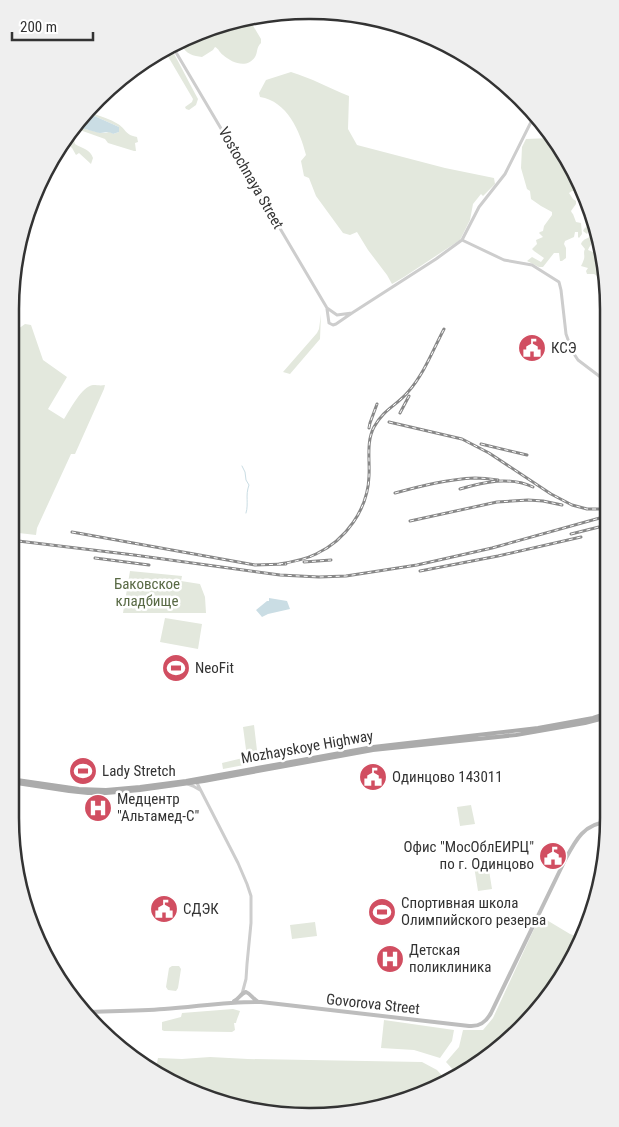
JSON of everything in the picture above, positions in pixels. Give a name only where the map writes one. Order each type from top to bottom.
[{"type":"main road","name":"Mozhayskoye Highway","points":[[19,781],[88,790],[196,781],[364,751],[516,735],[585,723],[600,718]]},
{"type":"main road","name":"Mozhayskoye Highway","points":[[19,782],[74,792],[97,793],[133,791],[196,781]]},
{"type":"main road","name":"Govorova Street","points":[[93,1012],[163,1009],[232,1002],[261,1002],[475,1027],[482,1024],[489,1016],[576,839],[589,827],[600,822]]},
{"type":"main road","points":[[246,992],[250,994],[250,1000],[246,1002],[241,999],[241,995],[246,992]]},
{"type":"main road","name":"Govorova Street","points":[[250,994],[254,999],[261,1002]]},
{"type":"main road","name":"Govorova Street","points":[[232,1002],[241,995]]},
{"type":"street","name":"Vostochnaya Street","points":[[176,52],[326,308],[328,318]]},
{"type":"street","points":[[352,313],[330,315],[328,322],[335,325],[462,240],[479,207],[505,174],[531,122]]},
{"type":"street","points":[[462,240],[504,260],[532,265],[558,282],[561,290],[568,340],[572,350],[578,360],[600,377]]},
{"type":"street","name":"Vostochnaya Street","points":[[326,308],[335,315]]},
{"type":"street","points":[[335,315],[339,319],[338,323]]},
{"type":"street","points":[[196,781],[248,884],[251,896],[251,923],[246,987],[250,994]]},
{"type":"street","points":[[186,784],[200,791]]},
{"type":"street","points":[[241,995],[246,980]]},
{"type":"green space","points":[[252,24],[261,39],[255,57],[252,61],[244,64],[231,60],[215,47],[202,57],[183,48],[216,34]]},
{"type":"green space","points":[[174,53],[198,99],[196,105],[189,110],[186,109],[185,107],[193,99],[168,56]]},
{"type":"green space","points":[[291,72],[349,96],[348,129],[357,145],[445,168],[494,178],[495,184],[483,196],[481,194],[473,204],[470,220],[460,240],[392,284],[357,232],[350,235],[343,233],[316,196],[309,178],[304,176],[301,161],[306,155],[300,136],[291,118],[278,104],[260,97],[259,93],[266,80]]},
{"type":"green space","points":[[94,114],[118,124],[128,134],[137,137],[138,142],[135,143],[136,151],[108,143],[105,139],[81,130],[83,128],[113,134],[119,132],[119,127],[93,115]]},
{"type":"green space","points":[[544,138],[551,148],[575,191],[569,193],[576,201],[571,211],[576,222],[581,223],[582,234],[579,238],[578,232],[575,232],[574,237],[565,241],[566,258],[560,261],[559,253],[554,253],[543,267],[527,261],[532,257],[541,262],[544,258],[532,249],[537,244],[536,240],[543,237],[539,233],[543,231],[552,212],[531,199],[530,191],[527,189],[521,168],[522,147],[526,139]]},
{"type":"green space","points":[[74,139],[75,144],[90,153],[93,158],[91,164],[79,153],[76,155],[70,146]]},
{"type":"green space","points":[[588,225],[590,233],[588,232],[587,234],[583,231]]},
{"type":"green space","points":[[591,236],[592,243],[588,250],[594,251],[599,277],[594,274],[587,274],[588,268],[581,266],[585,249],[581,244]]},
{"type":"green space","points":[[321,314],[320,339],[290,374],[283,372],[317,333]]},
{"type":"green space","points":[[25,324],[31,325],[43,360],[67,377],[48,409],[64,419],[85,389],[93,385],[105,385],[75,454],[71,454],[37,528],[36,535],[19,533],[19,328]]},
{"type":"green space","name":"Баковское кладбище","points":[[130,571],[182,576],[181,581],[200,584],[205,597],[206,613],[123,613]]},
{"type":"green space","points":[[165,618],[202,624],[198,649],[160,642]]},
{"type":"green space","points":[[254,725],[258,759],[249,764],[223,769],[222,763],[247,757],[243,727]]},
{"type":"green space","points":[[471,805],[475,824],[460,826],[457,807]]},
{"type":"green space","points":[[488,864],[492,889],[478,891],[474,866]]},
{"type":"green space","points":[[540,916],[575,936],[551,979],[528,1009],[501,1036],[453,1070],[446,1062],[459,1047],[463,1030],[483,1030],[493,1018]]},
{"type":"green space","points":[[315,922],[317,936],[292,939],[290,925]]},
{"type":"green space","points":[[179,966],[181,969],[176,991],[168,990],[166,987],[169,968]]},
{"type":"green space","points":[[233,1009],[240,1011],[236,1023],[234,1023],[235,1030],[232,1032],[162,1030],[162,1022],[181,1017],[182,1013]]},
{"type":"green space","points":[[384,1020],[454,1030],[452,1041],[440,1058],[414,1050],[381,1048]]},
{"type":"green space","points":[[210,1057],[422,1062],[437,1070],[442,1076],[403,1093],[366,1103],[329,1108],[290,1108],[253,1103],[216,1093],[181,1078],[157,1064],[158,1058]]},
{"type":"shaded area","points":[[93,115],[119,127],[119,132],[113,134],[108,132],[100,133],[82,129]]},
{"type":"shaded area","points":[[269,598],[287,601],[290,609],[262,617],[256,610],[269,601]]},
{"type":"waterway","points":[[242,466],[249,485],[246,513]]},
{"type":"railway","points":[[279,564],[293,562],[316,554],[337,541],[346,532],[365,500],[369,476],[369,445],[374,427],[382,416],[404,397],[414,385],[424,370],[444,329]]},
{"type":"railway","points":[[400,413],[409,396]]},
{"type":"railway","points":[[369,428],[377,404]]},
{"type":"railway","points":[[389,422],[462,439],[489,453],[551,494],[572,505],[587,509],[600,509]]},
{"type":"railway","points":[[481,444],[527,455]]},
{"type":"railway","points":[[395,493],[455,480],[475,478],[498,480]]},
{"type":"railway","points":[[460,489],[496,481],[515,482],[533,487]]},
{"type":"railway","points":[[410,521],[497,502],[528,500],[562,505]]},
{"type":"railway","points":[[19,541],[280,575],[346,576],[417,565],[492,548],[600,518]]},
{"type":"railway","points":[[571,534],[600,527]]},
{"type":"railway","points":[[72,532],[255,565],[286,564]]},
{"type":"railway","points":[[420,571],[581,537]]},
{"type":"railway","points":[[95,558],[149,565]]},
{"type":"railway","points":[[304,562],[331,560]]},
{"type":"place","name":"КСЭ","points":[[532,348]]},
{"type":"place","name":"NeoFit","points":[[176,668]]},
{"type":"place","name":"Lady Stretch","points":[[83,771]]},
{"type":"place","name":"Одинцово 143011","points":[[373,777]]},
{"type":"place","name":"Медцентр \"Альтамед-С\"","points":[[98,808]]},
{"type":"place","name":"Офис \"МосОблЕИРЦ\" по г. Одинцово","points":[[553,856]]},
{"type":"place","name":"СДЭК","points":[[164,909]]},
{"type":"place","name":"Спортивная школа Олимпийского резерва","points":[[382,912]]},
{"type":"place","name":"Детская поликлиника","points":[[390,959]]}]
